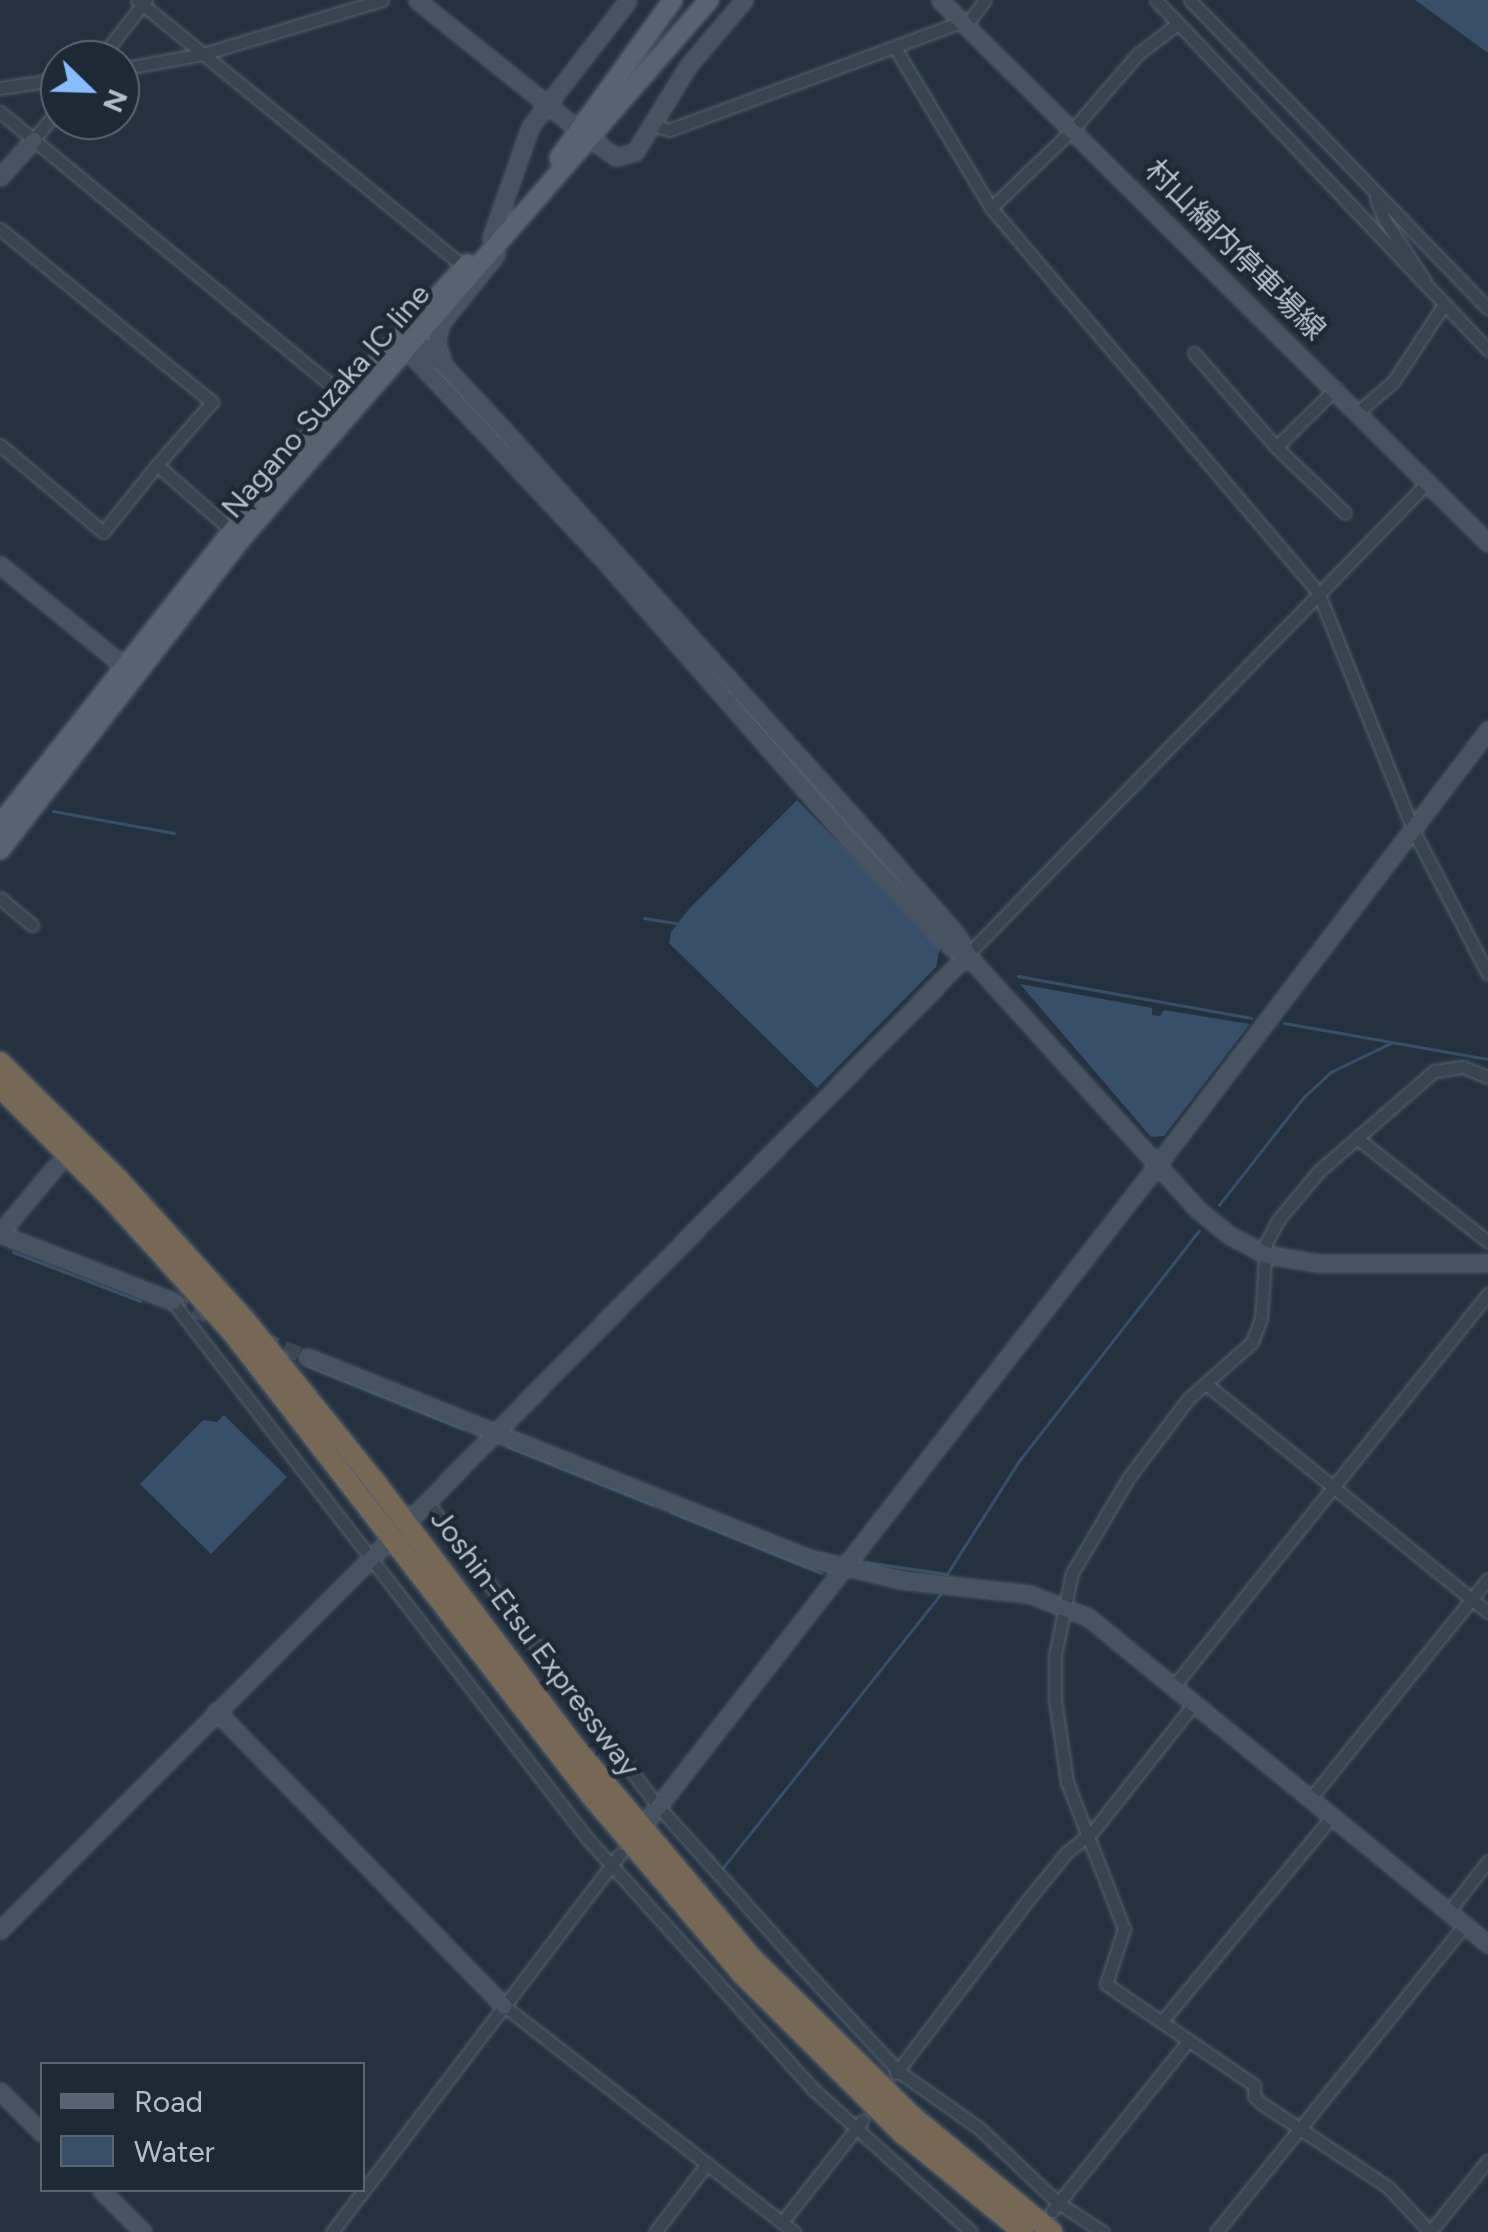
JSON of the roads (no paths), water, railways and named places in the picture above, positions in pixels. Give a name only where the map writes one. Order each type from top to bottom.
[{"type":"highway","name":"Joshin-Etsu Expressway","points":[[0,1062],[118,1179],[245,1320],[597,1774],[752,1958],[912,2116],[1054,2215]]},
{"type":"highway","name":"Joshin-Etsu Expressway","points":[[0,1086],[106,1192],[232,1332],[593,1798],[717,1946],[860,2094],[1023,2232]]},
{"type":"main road","name":"Nagano Suzaka IC line","points":[[586,135],[673,0]]},
{"type":"main road","name":"Nagano Suzaka IC line","points":[[0,850],[240,539],[408,340],[708,0]]},
{"type":"main road","name":"Nagano Suzaka IC line","points":[[0,824],[231,530],[344,396],[408,340],[464,268],[498,238]]},
{"type":"street","points":[[140,65],[203,54],[382,0]]},
{"type":"street","points":[[417,0],[610,155],[630,156],[688,66],[744,0]]},
{"type":"street","points":[[448,369],[438,350],[438,330],[482,276],[498,238],[524,138],[628,0]]},
{"type":"street","name":"村山綿内停車場線","points":[[940,0],[1336,388],[1488,543]]},
{"type":"street","points":[[653,125],[669,130],[965,23],[985,0]]},
{"type":"street","points":[[1156,0],[1442,306],[1488,350]]},
{"type":"street","points":[[1190,0],[1488,308]]},
{"type":"street","points":[[114,40],[142,2],[464,268]]},
{"type":"street","points":[[991,208],[1073,128],[1138,54],[1178,24]]},
{"type":"street","points":[[895,48],[991,208],[1318,592],[1414,832],[1486,964]]},
{"type":"street","points":[[0,88],[40,82]]},
{"type":"street","points":[[0,112],[344,396]]},
{"type":"street","points":[[0,177],[40,132]]},
{"type":"street","points":[[1373,190],[1384,219],[1432,295]]},
{"type":"street","points":[[0,229],[212,402],[103,532],[0,445]]},
{"type":"street","points":[[1359,411],[1394,382],[1442,306]]},
{"type":"street","points":[[408,340],[850,840],[951,947],[967,955]]},
{"type":"street","points":[[408,340],[448,369],[855,819],[957,935],[967,955],[1216,1226],[1265,1254],[1317,1262],[1488,1263]]},
{"type":"street","points":[[1194,353],[1276,447],[1345,513]]},
{"type":"street","points":[[1276,447],[1336,388]]},
{"type":"street","points":[[157,466],[231,530]]},
{"type":"street","points":[[1103,2232],[1054,2215],[979,2128],[896,2073],[653,1812],[421,1508],[1428,482]]},
{"type":"street","points":[[0,565],[124,667]]},
{"type":"street","points":[[653,1812],[1158,1164],[1488,730]]},
{"type":"street","points":[[0,898],[32,925]]},
{"type":"street","points":[[1488,1077],[1463,1068],[1434,1071],[1308,1182],[1278,1220],[1265,1254],[1260,1326],[1247,1348],[1164,1426],[1129,1477],[1072,1573],[1054,1654],[1055,1700],[1066,1782],[1124,1929],[1104,1980],[1254,2085],[1254,2096],[1260,2102],[1388,2187],[1430,2232],[1488,2160]]},
{"type":"street","points":[[1357,1138],[1488,1242]]},
{"type":"street","points":[[54,1166],[0,1233],[172,1301],[378,1551],[478,1699],[612,1866],[730,2001],[971,2232]]},
{"type":"street","points":[[1172,1687],[1488,1294]]},
{"type":"street","points":[[307,1357],[842,1568],[1030,1594],[1088,1617],[1134,1651],[1192,1706],[1488,1944]]},
{"type":"street","points":[[1206,1384],[1488,1612]]},
{"type":"street","points":[[0,1930],[378,1551]]},
{"type":"street","points":[[1309,1800],[1488,1580]]},
{"type":"street","points":[[896,2073],[1084,1834],[1094,1830],[1192,1706]]},
{"type":"street","points":[[216,1710],[504,2006],[794,2232]]},
{"type":"street","points":[[1163,2020],[1331,1818]]},
{"type":"street","points":[[365,2189],[620,1854]]},
{"type":"street","points":[[1448,1912],[1488,1861]]},
{"type":"street","points":[[1216,2232],[1465,1925]]},
{"type":"street","points":[[1054,2215],[1189,2040]]},
{"type":"street","points":[[0,2091],[40,2131]]},
{"type":"street","points":[[782,2222],[859,2125]]},
{"type":"street","points":[[655,2232],[706,2164]]},
{"type":"street","points":[[103,2192],[143,2232]]},
{"type":"street","points":[[332,2232],[362,2192]]},
{"type":"water","points":[[1415,0],[1488,0],[1488,53]]},
{"type":"water","points":[[797,800],[940,948],[936,967],[817,1088],[669,943],[671,932],[689,909]]},
{"type":"water","points":[[1020,984],[1152,1008],[1152,1015],[1160,1016],[1164,1010],[1250,1024],[1164,1136],[1151,1137]]},
{"type":"water","points":[[224,1415],[287,1477],[211,1554],[140,1484],[203,1420],[217,1422]]},
{"type":"waterway","points":[[53,811],[174,833]]},
{"type":"waterway","points":[[644,918],[677,923]]},
{"type":"waterway","points":[[1018,976],[1251,1018]]},
{"type":"waterway","points":[[1284,1023],[1488,1059]]},
{"type":"waterway","points":[[1219,1205],[1303,1098],[1331,1072],[1391,1043]]},
{"type":"waterway","points":[[866,1562],[947,1574],[1019,1461],[1199,1231]]},
{"type":"waterway","points":[[13,1252],[140,1301]]},
{"type":"waterway","points":[[309,1366],[463,1429]]},
{"type":"waterway","points":[[509,1447],[653,1505]]},
{"type":"waterway","points":[[671,1512],[821,1573]]},
{"type":"waterway","points":[[722,1869],[940,1595]]},
{"type":"tunnel","points":[[172,1301],[219,1320]]},
{"type":"tunnel","points":[[263,1339],[307,1357]]}]
